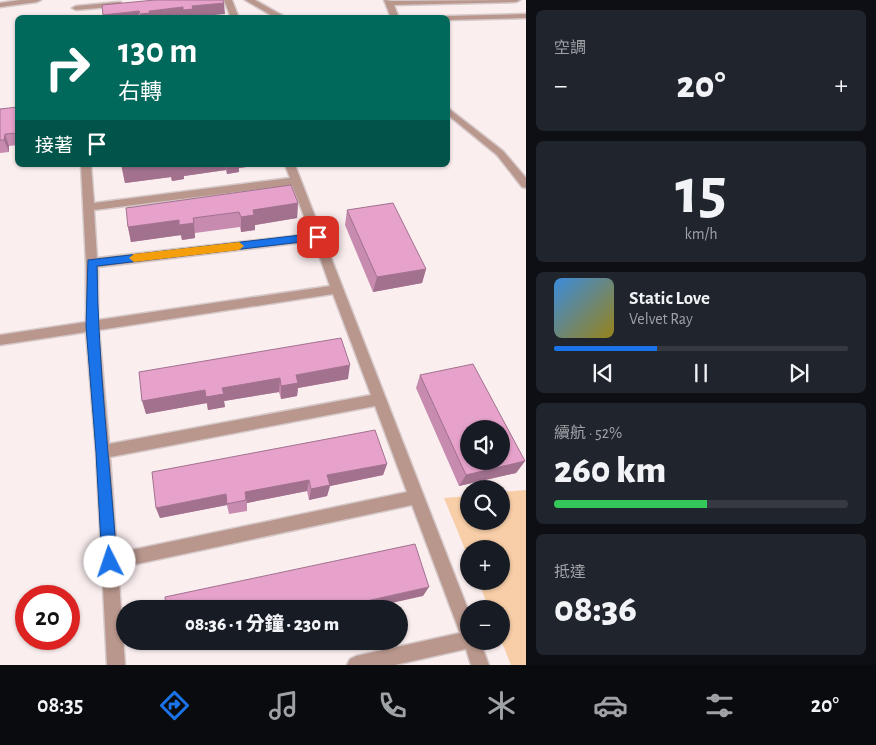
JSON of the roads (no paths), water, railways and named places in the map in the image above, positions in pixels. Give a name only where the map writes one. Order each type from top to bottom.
[{"type":"lane","points":[[0,5],[37,0]]},
{"type":"lane","points":[[228,0],[234,15]]},
{"type":"lane","points":[[249,0],[277,15]]},
{"type":"lane","points":[[394,15],[389,1],[516,0]]},
{"type":"lane","points":[[76,4],[131,3]]},
{"type":"lane","points":[[450,18],[526,16]]},
{"type":"lane","points":[[450,113],[500,153],[526,185]]},
{"type":"lane","points":[[86,167],[92,263],[92,326],[103,452],[116,665]]},
{"type":"lane","points":[[291,167],[460,612]]},
{"type":"lane","points":[[88,207],[296,180]]},
{"type":"lane","points":[[92,263],[318,237]]},
{"type":"lane","points":[[0,340],[337,289]]},
{"type":"lane","points":[[103,452],[379,399]]},
{"type":"lane","points":[[110,562],[416,497]]},
{"type":"lane","points":[[356,665],[460,642]]},
{"type":"lane","points":[[474,650],[480,665]]}]
